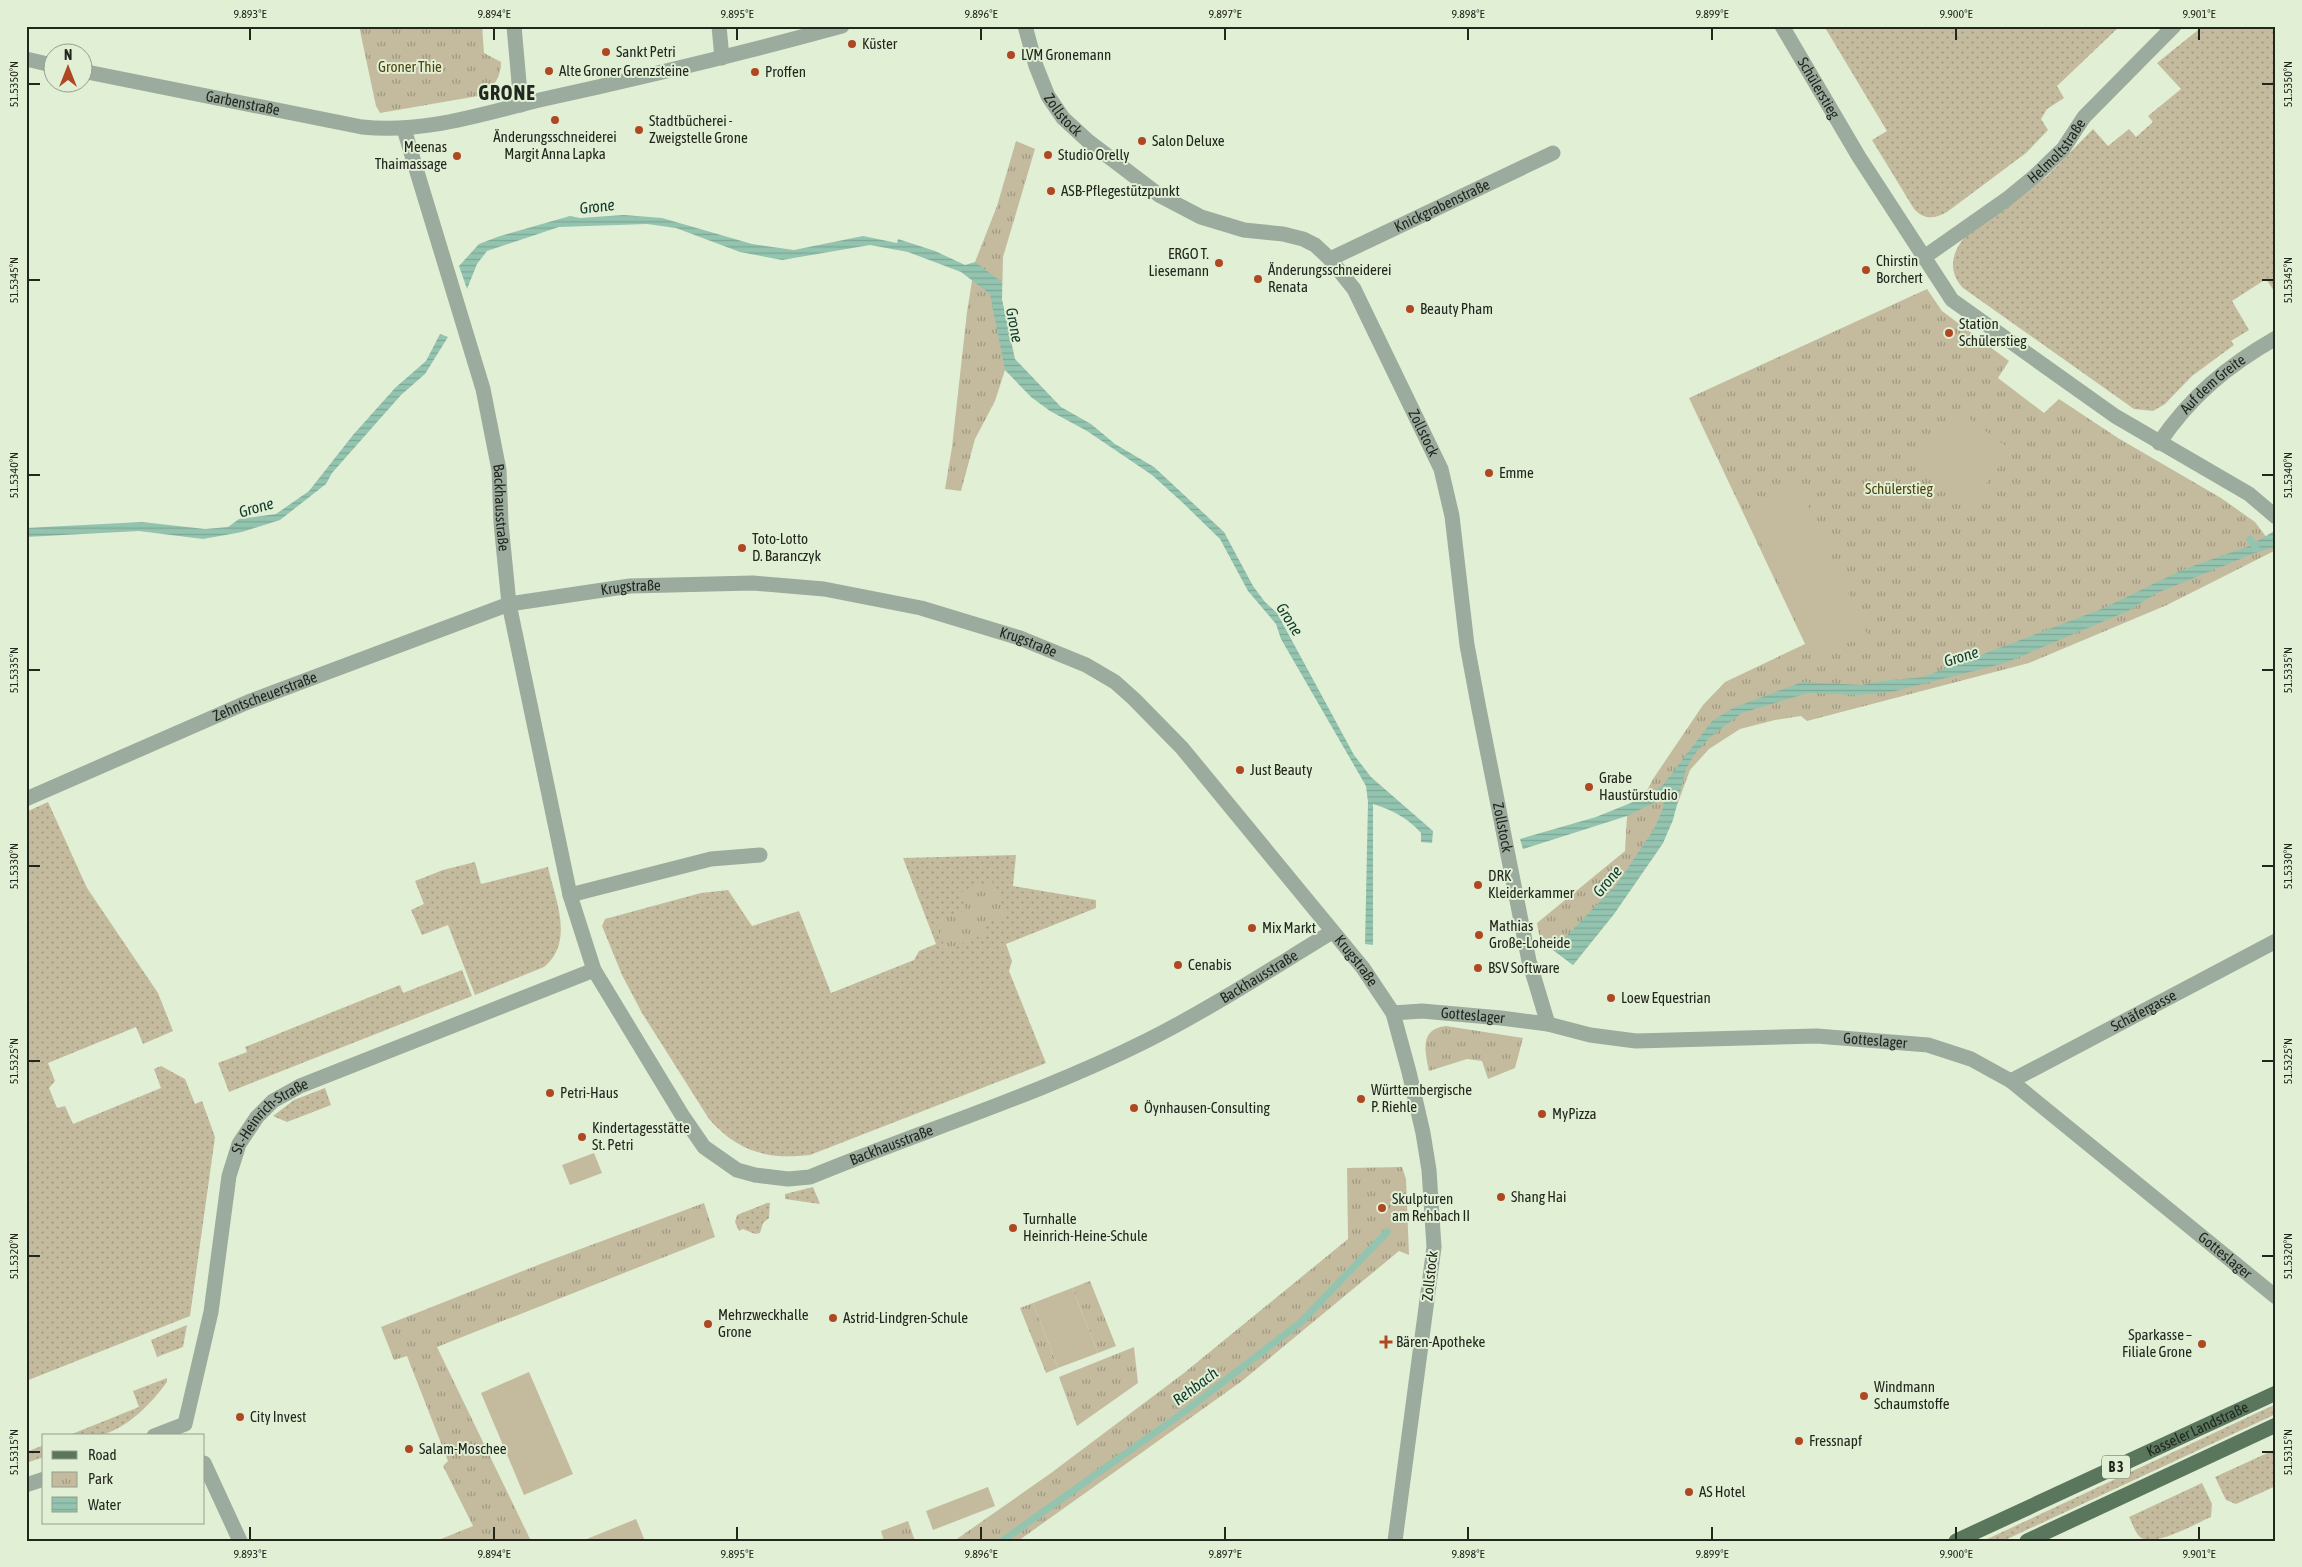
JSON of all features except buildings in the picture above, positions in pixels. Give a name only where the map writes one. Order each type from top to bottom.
[{"type":"main road","name":"Kasseler Landstraße","points":[[1956,1541],[2276,1393]]},
{"type":"main road","name":"Kasseler Landstraße","points":[[2026,1541],[2276,1425]]},
{"type":"street","points":[[514,26],[522,105]]},
{"type":"street","points":[[719,26],[722,58]]},
{"type":"street","name":"Garbenstraße","points":[[92,73],[362,127],[404,129],[456,122],[722,58],[842,26]]},
{"type":"street","name":"Zollstock","points":[[1025,26],[1036,66],[1048,96],[1063,118],[1104,153],[1159,195],[1201,217],[1244,230],[1283,234],[1303,239],[1315,245],[1330,259],[1354,289],[1441,469],[1452,516],[1466,636],[1478,709],[1529,961],[1548,1024]]},
{"type":"street","name":"Schülerstieg","points":[[1782,26],[1859,157],[1952,300],[2115,416],[2249,494],[2276,517]]},
{"type":"street","name":"Helmoltstraße","points":[[1923,258],[2007,199],[2035,176],[2063,149],[2084,117],[2174,26]]},
{"type":"street","points":[[26,59],[42,63]]},
{"type":"street","name":"Backhausstraße","points":[[404,129],[483,389],[493,429],[499,470],[501,523],[509,604],[570,895],[594,970],[687,1123],[704,1147],[737,1170],[772,1179],[788,1180],[810,1177],[1055,1082],[1146,1042],[1195,1015],[1332,932]]},
{"type":"street","name":"Knickgrabenstraße","points":[[1330,259],[1553,153]]},
{"type":"street","name":"Auf dem Greite","points":[[2159,443],[2178,415],[2208,384],[2245,356],[2276,338]]},
{"type":"street","name":"Krugstraße","points":[[509,604],[630,586],[700,582],[782,584],[860,595],[921,608],[1057,651],[1086,664],[1115,682],[1155,718],[1182,748],[1363,968],[1392,1013]]},
{"type":"street","name":"Zehntscheuerstraße","points":[[26,799],[248,702],[509,604]]},
{"type":"street","points":[[570,895],[710,859],[760,855]]},
{"type":"street","name":"Schäfergasse","points":[[2011,1081],[2276,941]]},
{"type":"street","name":"St.-Heinrich-Straße","points":[[165,1434],[188,1430],[210,1312],[229,1176],[239,1144],[257,1117],[273,1101],[300,1086],[594,970]]},
{"type":"street","name":"Gotteslager","points":[[1392,1013],[1422,1011],[1548,1024],[1590,1035],[1636,1041],[1816,1036],[1928,1046],[1971,1059],[2011,1081],[2276,1297]]},
{"type":"street","name":"Zollstock","points":[[1392,1013],[1409,1072],[1424,1140],[1432,1206],[1434,1247],[1395,1541]]},
{"type":"street","points":[[205,1465],[240,1541]]},
{"type":"street","points":[[26,1485],[42,1480]]},
{"type":"green space","name":"Groner Thie","points":[[359,26],[482,26],[484,53],[501,62],[501,68],[495,83],[478,96],[380,113],[376,106]]},
{"type":"green space","points":[[1824,26],[2120,26],[2057,86],[2064,98],[2047,109],[2041,119],[2048,130],[2026,153],[1947,212],[1934,217],[1926,217],[1914,209],[1872,140],[1887,131]]},
{"type":"green space","points":[[2203,26],[2276,26],[2276,294],[2266,279],[2232,301],[2249,330],[2231,341],[2234,345],[2192,376],[2165,404],[2153,411],[2134,409],[1963,288],[1955,276],[1953,269],[1954,257],[1964,238],[2046,177],[2093,129],[2108,146],[2129,129],[2136,137],[2153,122],[2148,116],[2181,89],[2157,63]]},
{"type":"green space","points":[[1016,141],[1035,149],[1003,257],[1002,300],[1014,358],[1005,370],[995,401],[975,439],[961,491],[945,489],[975,262],[997,206]]},
{"type":"green space","name":"Schülerstieg","points":[[1927,289],[1942,311],[2009,361],[1998,378],[2044,413],[2059,399],[2118,438],[2221,498],[2255,522],[2276,550],[2167,605],[2029,663],[1807,721],[1801,716],[1775,720],[1740,729],[1709,749],[1690,770],[1663,843],[1614,914],[1573,965],[1540,940],[1537,923],[1625,851],[1627,816],[1623,807],[1643,798],[1653,779],[1703,705],[1725,682],[1805,644],[1689,398]]},
{"type":"green space","points":[[1956,409],[2011,450],[1971,504],[1916,463]]},
{"type":"green space","points":[[1799,486],[1867,634],[1814,659],[1746,510]]},
{"type":"green space","points":[[48,802],[87,888],[158,993],[173,1031],[143,1044],[136,1027],[48,1063],[55,1081],[49,1088],[57,1108],[65,1106],[73,1124],[161,1088],[154,1069],[161,1066],[185,1079],[195,1104],[202,1101],[215,1137],[190,1316],[26,1381],[26,812]]},
{"type":"green space","points":[[1016,855],[1013,886],[1096,900],[1096,908],[1006,944],[1012,961],[1009,971],[1046,1063],[810,1155],[767,1155],[755,1151],[731,1139],[709,1119],[642,1013],[622,975],[602,926],[605,919],[701,893],[728,890],[752,926],[799,911],[831,993],[914,960],[919,951],[936,944],[903,858]]},
{"type":"green space","points":[[475,862],[481,884],[548,867],[558,906],[561,933],[559,945],[553,957],[544,967],[475,995],[448,925],[422,935],[411,910],[424,904],[415,881],[443,870]]},
{"type":"green space","points":[[992,880],[1006,915],[982,925],[985,934],[946,950],[935,923],[966,910],[960,893]]},
{"type":"green space","points":[[462,970],[472,996],[229,1092],[218,1063],[247,1052],[245,1047],[400,985],[403,993]]},
{"type":"green space","points":[[1446,1026],[1523,1038],[1515,1068],[1488,1079],[1482,1061],[1467,1059],[1429,1071],[1426,1056],[1428,1036],[1431,1031]]},
{"type":"green space","points":[[325,1088],[331,1105],[287,1122],[273,1116],[294,1100]]},
{"type":"green space","points":[[594,1153],[602,1173],[570,1185],[562,1165]]},
{"type":"green space","points":[[1402,1167],[1406,1179],[1409,1255],[1399,1251],[1242,1381],[1018,1541],[954,1541],[1051,1473],[1184,1373],[1348,1239],[1347,1168]]},
{"type":"green space","points":[[813,1187],[820,1204],[785,1199],[785,1194]]},
{"type":"green space","points":[[704,1203],[715,1237],[437,1347],[531,1541],[436,1541],[473,1526],[443,1466],[448,1461],[407,1356],[394,1360],[381,1327],[543,1263]]},
{"type":"green space","points":[[770,1203],[769,1218],[763,1223],[760,1233],[755,1234],[743,1229],[739,1231],[735,1222],[737,1215]]},
{"type":"green space","points":[[1090,1281],[1116,1346],[1098,1353],[1072,1288]]},
{"type":"green space","points":[[1072,1288],[1098,1353],[1058,1368],[1033,1303]]},
{"type":"green space","points":[[1033,1303],[1058,1368],[1046,1373],[1020,1308]]},
{"type":"green space","points":[[187,1325],[183,1347],[157,1357],[151,1340]]},
{"type":"green space","points":[[1134,1347],[1138,1383],[1077,1426],[1059,1377]]},
{"type":"green space","points":[[529,1372],[573,1474],[524,1495],[481,1393]]},
{"type":"green space","points":[[167,1378],[167,1382],[153,1399],[137,1415],[119,1428],[105,1434],[72,1434],[139,1407],[133,1391]]},
{"type":"green space","points":[[2276,1404],[2276,1414],[2003,1541],[1983,1541]]},
{"type":"green space","points":[[42,1446],[42,1458],[26,1463],[26,1452]]},
{"type":"green space","points":[[2276,1449],[2276,1486],[2236,1504],[2226,1500],[2215,1477]]},
{"type":"green space","points":[[2202,1483],[2212,1504],[2211,1517],[2162,1538],[2144,1539],[2138,1535],[2129,1517]]},
{"type":"green space","points":[[988,1487],[995,1506],[933,1530],[926,1511]]},
{"type":"green space","points":[[636,1519],[645,1541],[582,1541]]},
{"type":"green space","points":[[908,1521],[915,1541],[884,1541],[881,1531]]},
{"type":"water","points":[[624,215],[662,218],[752,244],[794,250],[863,236],[897,243],[898,239],[935,251],[965,265],[975,262],[1002,282],[1002,300],[1015,359],[1061,407],[1091,424],[1115,444],[1154,467],[1224,532],[1253,586],[1265,602],[1277,613],[1354,755],[1371,777],[1433,831],[1432,843],[1421,842],[1421,833],[1411,823],[1393,812],[1373,804],[1373,945],[1365,944],[1368,802],[1366,786],[1281,639],[1276,624],[1248,591],[1220,539],[1183,503],[1152,475],[1087,431],[1050,411],[1031,397],[1005,370],[990,294],[961,272],[908,252],[870,245],[782,260],[740,252],[676,228],[647,224],[559,227],[487,251],[477,264],[467,289],[459,266],[479,244],[570,216],[580,218]]},
{"type":"water","points":[[440,334],[448,337],[425,374],[401,395],[332,473],[326,484],[280,520],[242,532],[203,539],[139,531],[26,537],[26,528],[142,522],[205,529],[228,527],[239,519],[276,514],[309,491],[353,435],[395,388],[426,361]]},
{"type":"water","points":[[2276,530],[2275,547],[2255,553],[2157,593],[2128,611],[2005,663],[1891,692],[1858,695],[1808,693],[1742,713],[1709,738],[1694,755],[1686,769],[1673,820],[1663,843],[1614,914],[1573,965],[1553,950],[1617,884],[1654,829],[1663,808],[1664,798],[1627,816],[1523,849],[1520,839],[1596,817],[1643,798],[1663,785],[1712,721],[1733,708],[1802,682],[1862,685],[1923,677],[2104,608],[2182,570],[2249,546]]},
{"type":"waterway","points":[[2250,539],[2256,548]]},
{"type":"waterway","name":"Rehbach","points":[[1002,1541],[1184,1412],[1301,1322],[1387,1232]]},
{"type":"place","name":"Küster","points":[[852,44]]},
{"type":"place","name":"Sankt Petri","points":[[606,52]]},
{"type":"place","name":"LVM Gronemann","points":[[1011,55]]},
{"type":"place","name":"Alte Groner Grenzsteine","points":[[549,71]]},
{"type":"place","name":"Proffen","points":[[755,72]]},
{"type":"place","name":"Änderungsschneiderei Margit Anna Lapka","points":[[555,120]]},
{"type":"place","name":"Stadtbücherei - Zweigstelle Grone","points":[[639,130]]},
{"type":"place","name":"Salon Deluxe","points":[[1142,141]]},
{"type":"place","name":"Studio Orelly","points":[[1048,155]]},
{"type":"place","name":"Meenas Thaimassage","points":[[457,156]]},
{"type":"place","name":"ASB-Pflegestützpunkt","points":[[1051,191]]},
{"type":"place","name":"ERGO T. Liesemann","points":[[1219,263]]},
{"type":"place","name":"Chirstin Borchert","points":[[1866,270]]},
{"type":"place","name":"Änderungsschneiderei Renata","points":[[1258,279]]},
{"type":"place","name":"Beauty Pham","points":[[1410,309]]},
{"type":"place","name":"Station Schülerstieg","points":[[1949,333]]},
{"type":"place","name":"Emme","points":[[1489,473]]},
{"type":"place","name":"Toto-Lotto D. Baranczyk","points":[[742,548]]},
{"type":"place","name":"Just Beauty","points":[[1240,770]]},
{"type":"place","name":"Grabe Haustürstudio","points":[[1589,787]]},
{"type":"place","name":"DRK Kleiderkammer","points":[[1478,885]]},
{"type":"place","name":"Mix Markt","points":[[1252,928]]},
{"type":"place","name":"Mathias Große-Loheide","points":[[1479,935]]},
{"type":"place","name":"Cenabis","points":[[1178,965]]},
{"type":"place","name":"BSV Software","points":[[1478,968]]},
{"type":"place","name":"Loew Equestrian","points":[[1611,998]]},
{"type":"place","name":"Petri-Haus","points":[[550,1093]]},
{"type":"place","name":"Württembergische P. Riehle","points":[[1361,1099]]},
{"type":"place","name":"Öynhausen-Consulting","points":[[1134,1108]]},
{"type":"place","name":"MyPizza","points":[[1542,1114]]},
{"type":"place","name":"Kindertagesstätte St. Petri","points":[[582,1137]]},
{"type":"place","name":"Shang Hai","points":[[1501,1197]]},
{"type":"place","name":"Skulpturen am Rehbach II","points":[[1382,1208]]},
{"type":"place","name":"Turnhalle Heinrich-Heine-Schule","points":[[1013,1228]]},
{"type":"place","name":"Astrid-Lindgren-Schule","points":[[833,1318]]},
{"type":"place","name":"Mehrzweckhalle Grone","points":[[708,1324]]},
{"type":"place","name":"Bären-Apotheke","points":[[1386,1342]]},
{"type":"place","name":"Sparkasse – Filiale Grone","points":[[2202,1344]]},
{"type":"place","name":"Windmann Schaumstoffe","points":[[1864,1396]]},
{"type":"place","name":"City Invest","points":[[240,1417]]},
{"type":"place","name":"Fressnapf","points":[[1799,1441]]},
{"type":"place","name":"Salam-Moschee","points":[[409,1449]]},
{"type":"place","name":"AS Hotel","points":[[1689,1492]]},
{"type":"district","name":"GRONE","points":[[507,93]]},
{"type":"water label","name":"Grone","points":[[597,206]]},
{"type":"water label","name":"Grone","points":[[1015,325]]},
{"type":"water label","name":"Grone","points":[[256,507]]},
{"type":"water label","name":"Grone","points":[[1290,619]]},
{"type":"water label","name":"Grone","points":[[1961,656]]},
{"type":"water label","name":"Grone","points":[[1607,881]]}]
